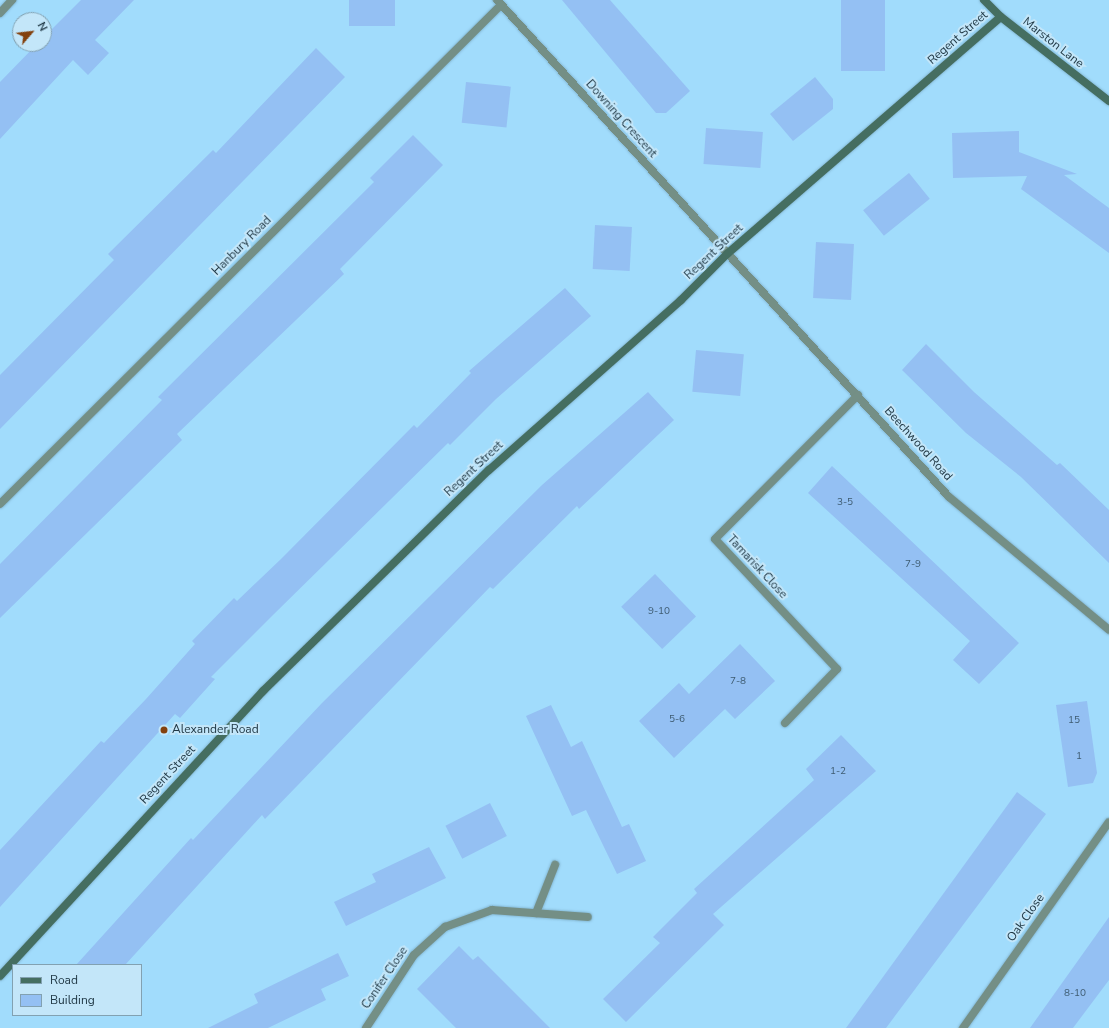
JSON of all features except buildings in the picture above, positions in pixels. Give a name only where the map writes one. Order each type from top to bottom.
[{"type":"street","points":[[0,13],[12,0]]},
{"type":"street","name":"Marston Lane","points":[[984,0],[1000,17],[1109,101]]},
{"type":"street","name":"Downing Crescent","points":[[499,2],[727,254]]},
{"type":"street","name":"Hanbury Road","points":[[0,504],[499,2]]},
{"type":"street","name":"Regent Street","points":[[0,976],[263,691],[489,470],[681,300],[727,254],[1000,17]]},
{"type":"street","name":"Beechwood Road","points":[[727,254],[858,395],[949,497],[1109,630]]},
{"type":"street","name":"Tamarisk Close","points":[[785,723],[837,669],[715,539],[858,395]]},
{"type":"street","name":"Oak Close","points":[[962,1028],[1109,822]]},
{"type":"street","points":[[536,913],[555,865]]},
{"type":"street","name":"Conifer Close","points":[[366,1028],[414,955],[444,927],[492,910],[588,918]]},
{"type":"place","name":"Alexander Road","points":[[164,730]]}]
